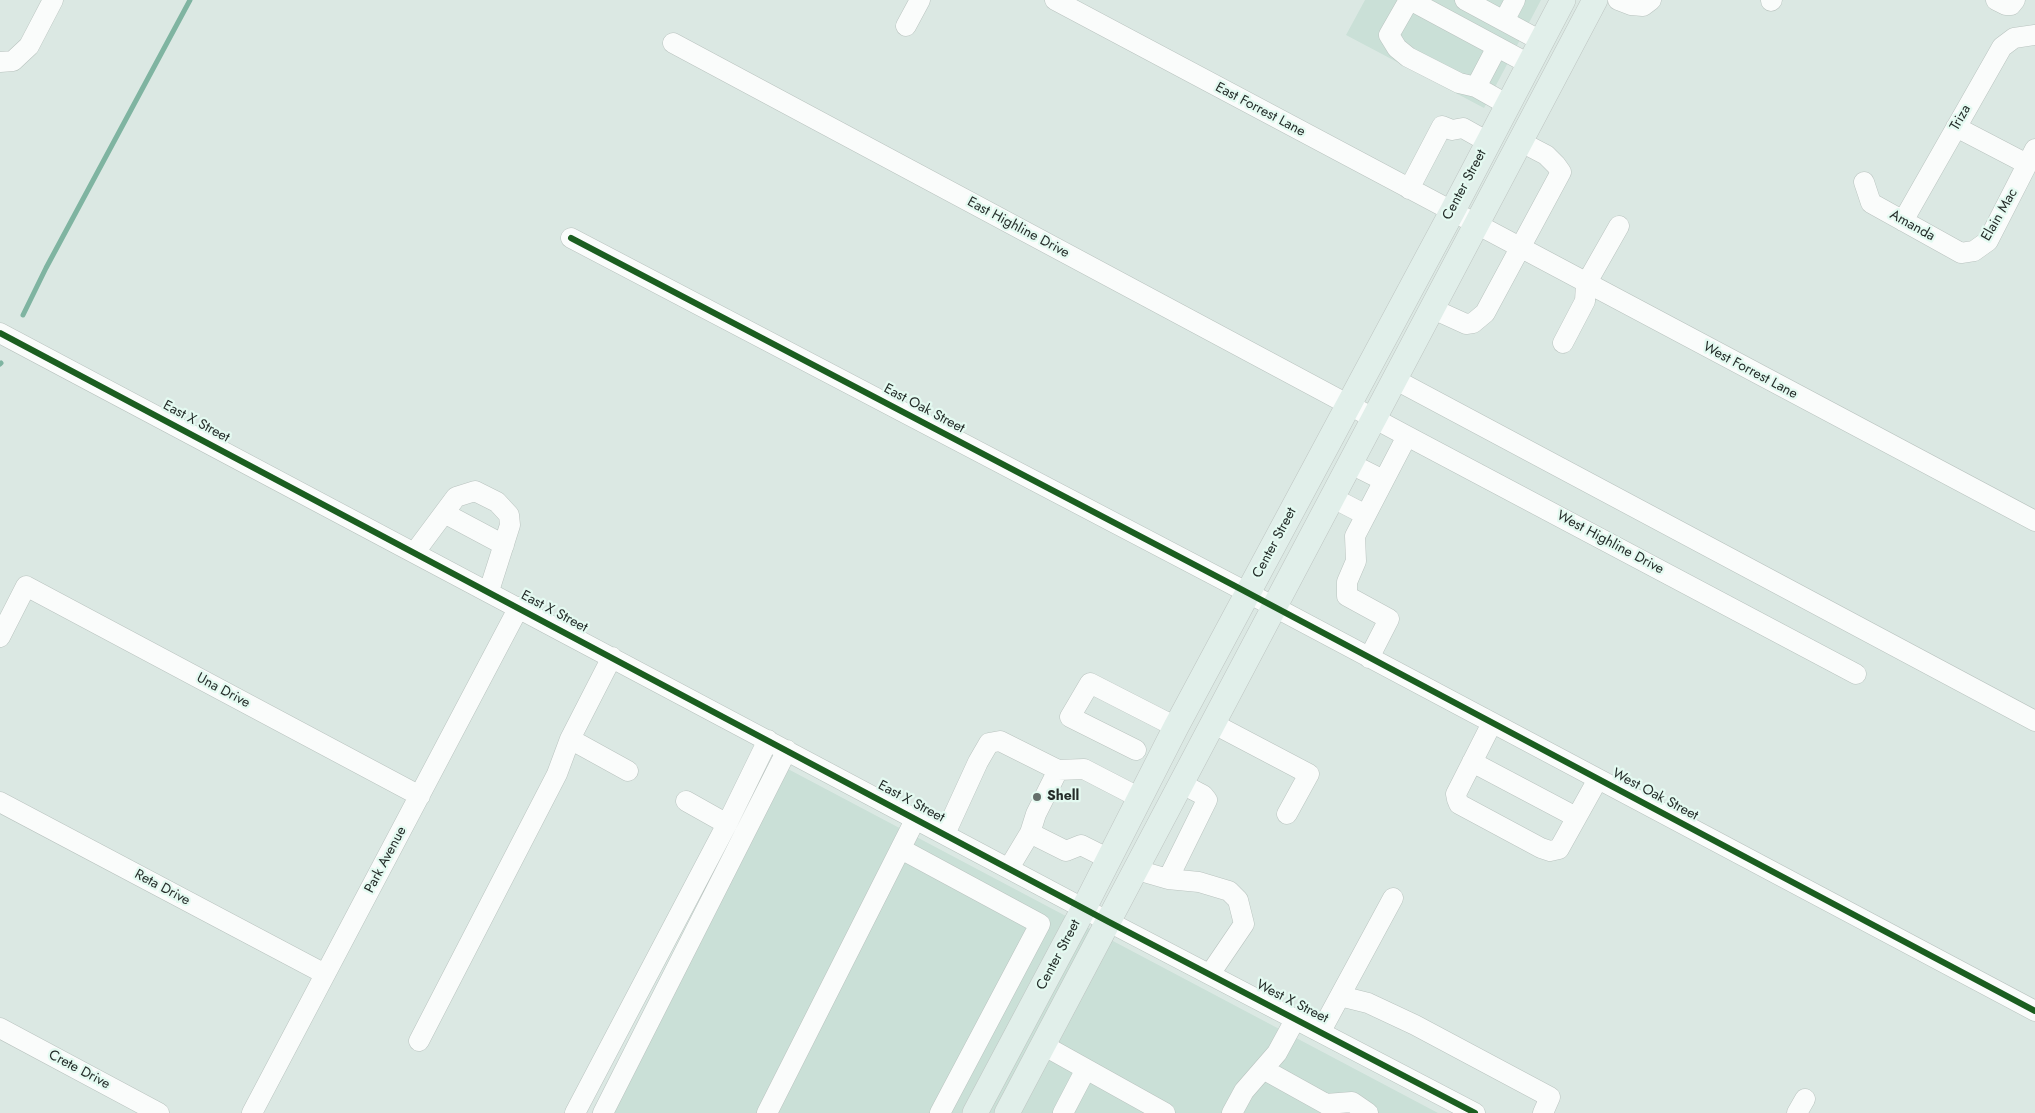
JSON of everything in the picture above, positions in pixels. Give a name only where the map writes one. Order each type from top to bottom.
[{"type":"main road","name":"Center Street","points":[[1007,1113],[1043,1045],[1096,914],[1109,859],[1176,727],[1333,498],[1351,464],[1362,412],[1396,380],[1433,309],[1465,219],[1488,142],[1562,0]]},
{"type":"main road","name":"Center Street","points":[[975,1113],[992,1080],[1096,914],[1137,870],[1214,724],[1263,601],[1362,412],[1465,219],[1521,142],[1595,0]]},
{"type":"street","points":[[0,62],[13,62],[29,46],[53,0]]},
{"type":"street","points":[[906,26],[920,0]]},
{"type":"street","name":"East Forrest Lane","points":[[1055,0],[1465,219]]},
{"type":"street","points":[[1508,104],[1476,87],[1459,83],[1408,57],[1397,48],[1388,35],[1409,0],[1529,64]]},
{"type":"street","points":[[1465,0],[1541,41]]},
{"type":"street","points":[[1504,21],[1515,0]]},
{"type":"street","points":[[1618,0],[1631,6],[1643,6],[1651,0]]},
{"type":"street","points":[[1996,0],[2006,5],[2012,5],[2015,0]]},
{"type":"street","name":"Triza","points":[[1903,221],[2002,47],[2014,38],[2035,34]]},
{"type":"street","name":"East Highline Drive","points":[[673,43],[1362,412]]},
{"type":"street","points":[[1476,87],[1497,47]]},
{"type":"street","points":[[1409,189],[1442,126],[1452,130],[1463,128],[1488,142]]},
{"type":"street","points":[[1956,127],[2031,156]]},
{"type":"street","points":[[1433,309],[1466,324],[1473,324],[1480,319],[1561,172],[1546,155],[1521,142]]},
{"type":"street","name":"Elain Mac","points":[[1974,251],[1988,241],[2031,156]]},
{"type":"street","name":"Amanda","points":[[1864,182],[1871,203],[1961,254],[1974,251]]},
{"type":"street","name":"West Forrest Lane","points":[[1465,219],[2035,521]]},
{"type":"street","points":[[1563,343],[1585,301],[1586,284],[1618,226]]},
{"type":"street","name":"East Oak Street","points":[[571,238],[1263,601]]},
{"type":"street","name":"East X Street","points":[[0,333],[1096,914]]},
{"type":"street","points":[[1396,380],[2035,721]]},
{"type":"street","name":"West Highline Drive","points":[[1362,412],[1856,674]]},
{"type":"street","points":[[1369,658],[1389,619],[1347,596],[1347,582],[1356,561],[1355,536],[1407,436]]},
{"type":"street","points":[[1351,464],[1384,480]]},
{"type":"street","points":[[415,552],[456,497],[475,491],[497,502],[509,515],[510,525],[488,591]]},
{"type":"street","points":[[1333,498],[1366,515]]},
{"type":"street","points":[[444,514],[504,545]]},
{"type":"street","name":"Una Drive","points":[[0,636],[26,586],[420,796]]},
{"type":"street","name":"West Oak Street","points":[[1263,601],[2035,1010]]},
{"type":"street","name":"Park Avenue","points":[[252,1113],[519,607]]},
{"type":"street","points":[[419,1041],[557,774],[570,739],[612,657]]},
{"type":"street","points":[[1136,750],[1070,716],[1090,683],[1176,727]]},
{"type":"street","points":[[1492,723],[1456,794],[1459,804],[1550,851],[1558,849],[1598,779]]},
{"type":"street","points":[[1214,724],[1309,774],[1287,814]]},
{"type":"street","points":[[570,739],[628,771]]},
{"type":"street","points":[[575,1113],[727,824],[768,740]]},
{"type":"street","points":[[945,834],[978,762],[989,744],[1000,741],[1058,770],[1084,769],[1140,798]]},
{"type":"street","points":[[603,1113],[787,750]]},
{"type":"street","points":[[1472,762],[1576,817]]},
{"type":"street","points":[[1009,868],[1030,833],[1036,814],[1058,770]]},
{"type":"street","points":[[1168,879],[1207,800],[1203,795],[1182,784]]},
{"type":"street","points":[[686,801],[727,824]]},
{"type":"street","name":"Reta Drive","points":[[0,802],[325,974]]},
{"type":"street","points":[[767,1113],[916,818]]},
{"type":"street","points":[[1030,833],[1066,851],[1081,845],[1109,859]]},
{"type":"street","points":[[901,848],[1040,924],[940,1113]]},
{"type":"street","points":[[1137,870],[1168,879],[1199,882],[1229,891],[1238,900],[1244,924],[1210,974]]},
{"type":"street","points":[[1321,1031],[1393,898]]},
{"type":"street","name":"West X Street","points":[[1096,914],[1475,1113]]},
{"type":"street","points":[[1340,996],[1368,1003],[1550,1097],[1543,1113]]},
{"type":"street","points":[[1232,1113],[1244,1091],[1278,1053],[1296,1018]]},
{"type":"street","name":"Crete Drive","points":[[0,1028],[159,1113]]},
{"type":"street","points":[[1043,1045],[1165,1113]]},
{"type":"street","points":[[966,1066],[992,1080]]},
{"type":"street","points":[[1063,1113],[1086,1069]]},
{"type":"street","points":[[1263,1069],[1326,1104],[1352,1102],[1368,1113]]},
{"type":"shaded area","points":[[1365,0],[1541,0],[1484,108],[1346,35]]},
{"type":"shaded area","points":[[788,769],[1438,1113],[609,1113]]},
{"type":"waterway","points":[[23,315],[46,268],[190,0]]},
{"type":"cycle path","points":[[571,238],[1235,586],[2035,1011]]},
{"type":"cycle path","points":[[0,333],[1109,922],[1475,1113]]},
{"type":"place","name":"Shell","points":[[1037,797]]}]
